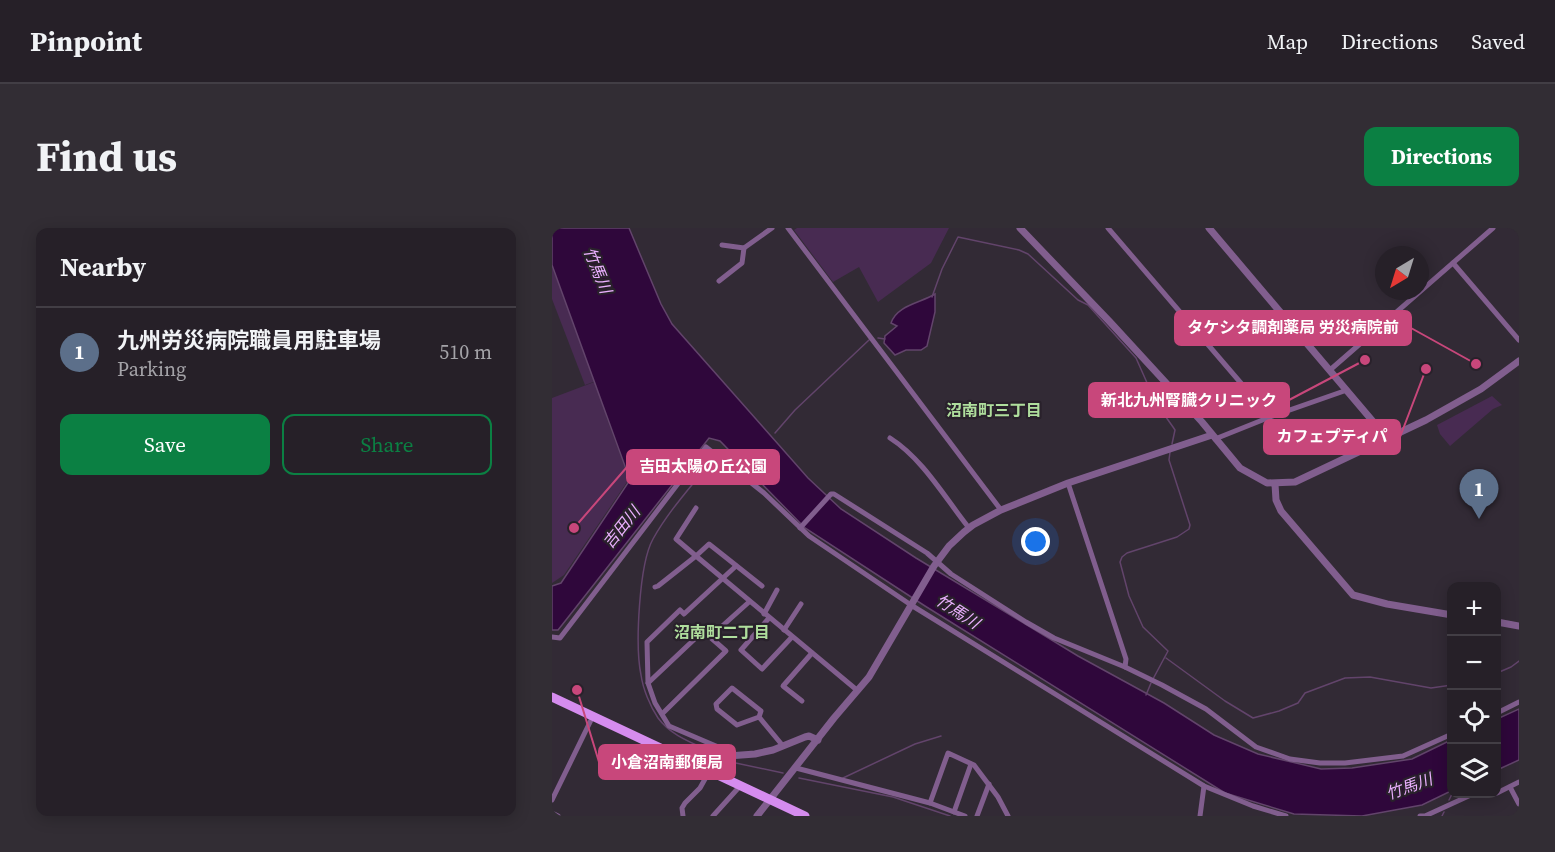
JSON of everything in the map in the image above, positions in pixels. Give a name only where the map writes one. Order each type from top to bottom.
[{"type":"main road","points":[[552,697],[805,816]]},
{"type":"street","points":[[719,281],[741,263],[744,248],[772,228]]},
{"type":"street","points":[[788,228],[1002,510]]},
{"type":"street","points":[[1020,228],[1110,321],[1240,468],[1267,483],[1294,482],[1387,438],[1458,403],[1519,361]]},
{"type":"street","points":[[1108,228],[1270,417]]},
{"type":"street","points":[[1209,228],[1387,438]]},
{"type":"street","points":[[1330,370],[1493,228]]},
{"type":"street","points":[[722,245],[744,248]]},
{"type":"street","points":[[1453,263],[1519,340]]},
{"type":"street","points":[[758,816],[834,718],[858,691],[885,652],[911,603],[935,565],[948,546],[969,528],[1002,510],[1068,483],[1175,447],[1214,437],[1347,390]]},
{"type":"street","points":[[890,438],[919,464],[969,528]]},
{"type":"street","points":[[552,637],[560,638],[706,447],[764,493],[801,527],[911,603],[1204,786],[1252,806],[1286,816]]},
{"type":"street","points":[[1068,483],[1126,659],[1125,667]]},
{"type":"street","points":[[1275,484],[1276,500],[1281,511],[1353,595],[1387,604],[1447,614]]},
{"type":"street","points":[[801,527],[831,494],[834,494],[927,554],[935,565],[1053,638],[1156,682],[1206,709],[1256,747],[1290,759],[1320,763],[1345,763],[1394,758],[1447,736]]},
{"type":"street","points":[[696,508],[676,539],[858,691]]},
{"type":"street","points":[[654,587],[709,544],[762,586]]},
{"type":"street","points":[[730,756],[723,749],[669,726],[655,703],[648,683],[647,642],[680,610],[684,614],[736,566]]},
{"type":"street","points":[[764,614],[777,590]]},
{"type":"street","points":[[662,714],[726,651],[710,637],[749,602]]},
{"type":"street","points":[[784,630],[801,604]]},
{"type":"street","points":[[769,618],[741,650],[762,669],[792,637]]},
{"type":"street","points":[[1501,623],[1519,626]]},
{"type":"street","points":[[648,683],[701,633]]},
{"type":"street","points":[[802,701],[783,686],[812,653]]},
{"type":"street","points":[[732,688],[761,711],[759,717],[737,725],[717,709],[716,704],[732,688]]},
{"type":"street","points":[[1501,711],[1519,702]]},
{"type":"street","points":[[552,801],[593,716]]},
{"type":"street","points":[[759,717],[783,746]]},
{"type":"street","points":[[688,759],[755,754],[809,736],[818,740]]},
{"type":"street","points":[[930,803],[948,753],[971,764],[989,784],[1008,816]]},
{"type":"street","points":[[954,812],[971,764]]},
{"type":"street","points":[[683,816],[682,808],[685,803],[700,788],[711,770]]},
{"type":"street","points":[[792,773],[930,803],[965,816]]},
{"type":"street","points":[[1501,791],[1519,782]]},
{"type":"street","points":[[978,816],[989,784]]},
{"type":"street","points":[[713,816],[741,785]]},
{"type":"street","points":[[1200,816],[1204,786]]},
{"type":"street","points":[[1510,787],[1519,804]]},
{"type":"street","points":[[1420,816],[1425,816],[1464,798]]},
{"type":"shaded area","points":[[797,228],[949,228],[931,263],[878,302],[859,267],[833,282],[794,230]]},
{"type":"shaded area","points":[[552,267],[596,381],[585,385],[552,299]]},
{"type":"shaded area","points":[[597,381],[607,419],[629,479],[564,575],[552,583],[552,398]]},
{"type":"shaded area","points":[[1492,396],[1502,405],[1493,409],[1450,446],[1440,434],[1437,425]]},
{"type":"water","points":[[552,228],[629,228],[661,304],[672,324],[808,478],[841,509],[916,558],[1078,656],[1164,703],[1214,735],[1258,754],[1321,769],[1352,768],[1412,759],[1447,742],[1447,793],[1422,805],[1362,816],[1294,814],[1225,793],[925,606],[805,528],[720,441],[709,438],[558,630],[552,630],[552,586],[561,583],[630,480],[552,265]]},
{"type":"water","points":[[935,294],[935,312],[927,346],[921,350],[906,350],[895,355],[884,343],[885,336],[897,326],[891,323],[894,317],[904,308]]},
{"type":"water","points":[[1519,709],[1519,760],[1501,768],[1501,744],[1501,717]]},
{"type":"waterway","points":[[932,297],[942,269],[958,237],[1028,254],[1078,300],[1088,305],[1136,358],[1156,403],[1175,430],[1172,444]]},
{"type":"waterway","points":[[878,338],[885,339]]},
{"type":"waterway","points":[[775,433],[795,410],[869,340]]},
{"type":"waterway","points":[[1153,679],[1168,651],[1143,627],[1129,596],[1120,562],[1127,553],[1177,537],[1189,529],[1190,525],[1169,460],[1170,452]]},
{"type":"waterway","points":[[702,456],[708,465],[665,519],[648,551],[641,585],[638,645],[643,686],[658,718],[677,735],[716,754]]},
{"type":"waterway","points":[[1166,658],[1225,701],[1253,718],[1298,703],[1305,693],[1345,678],[1370,677],[1431,688],[1447,686]]},
{"type":"waterway","points":[[1501,671],[1519,661]]},
{"type":"waterway","points":[[1146,695],[1151,683]]},
{"type":"waterway","points":[[843,778],[915,744],[941,736]]},
{"type":"waterway","points":[[725,759],[783,773]]},
{"type":"waterway","points":[[799,778],[893,797],[950,816]]},
{"type":"waterway","points":[[1442,816],[1444,812]]},
{"type":"place","name":"新北九州腎臓クリニック","points":[[1365,360]]},
{"type":"place","name":"タケシタ調剤薬局 労災病院前","points":[[1476,364]]},
{"type":"place","name":"カフェプティパ","points":[[1426,369]]},
{"type":"place","name":"九州労災病院職員用駐車場","points":[[1479,519]]},
{"type":"place","name":"吉田太陽の丘公園","points":[[574,528]]},
{"type":"place","name":"小倉沼南郵便局","points":[[577,690]]},
{"type":"district","name":"沼南町三丁目","points":[[994,410]]},
{"type":"district","name":"沼南町二丁目","points":[[722,632]]},
{"type":"water label","name":"竹馬川","points":[[598,270]]},
{"type":"water label","name":"吉田川","points":[[621,527]]},
{"type":"water label","name":"竹馬川","points":[[958,611]]},
{"type":"water label","name":"竹馬川","points":[[1409,786]]}]
